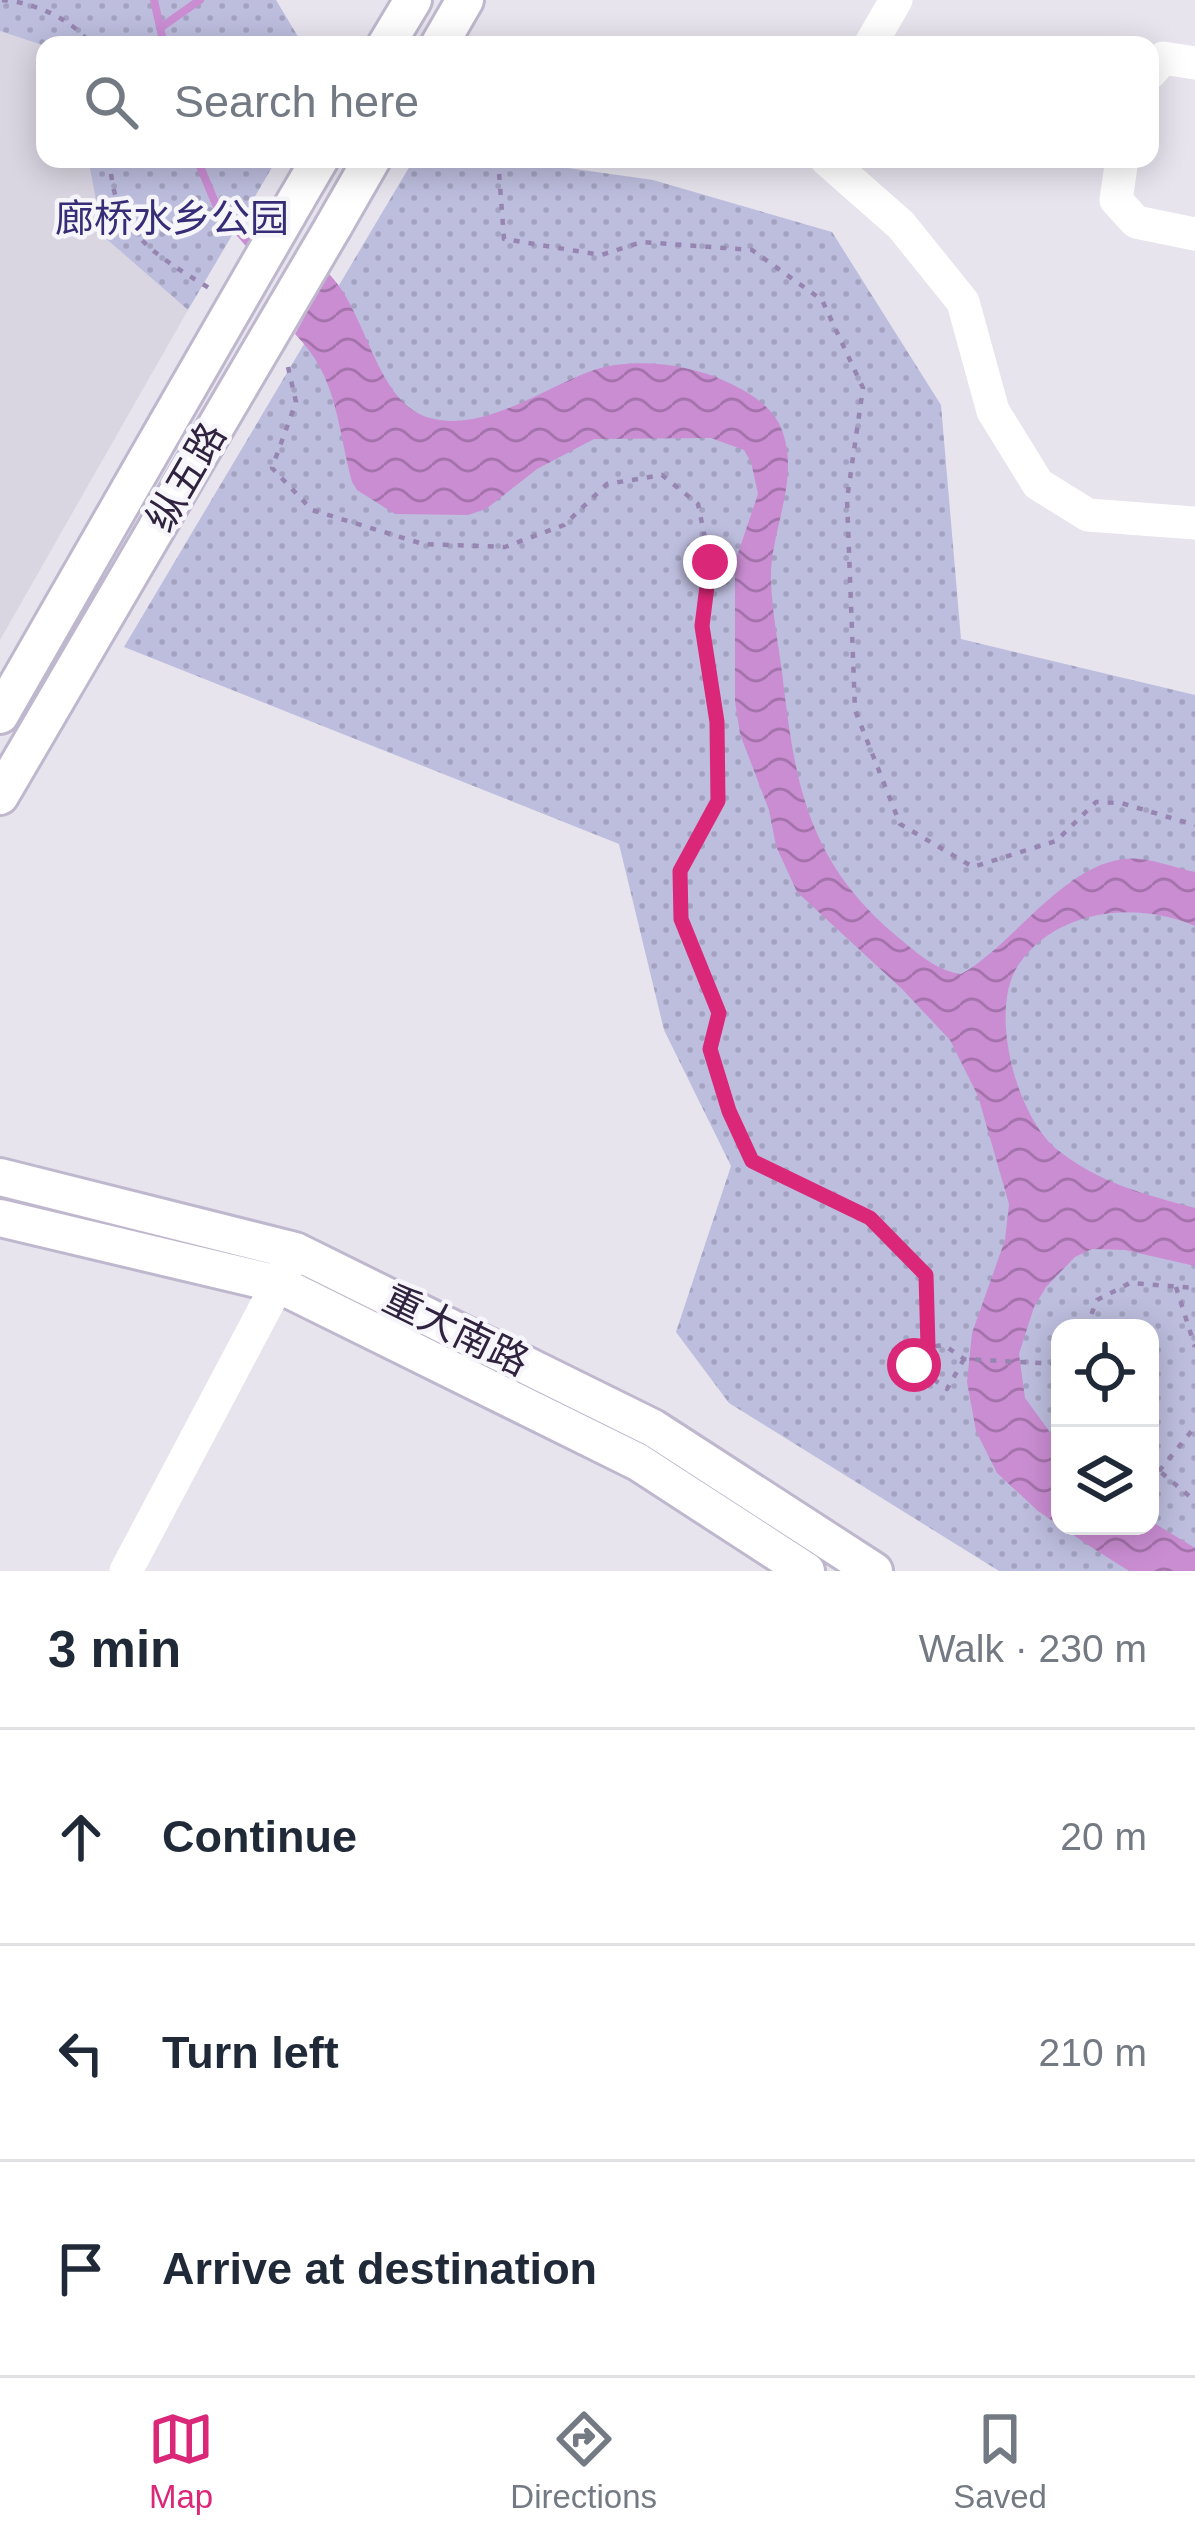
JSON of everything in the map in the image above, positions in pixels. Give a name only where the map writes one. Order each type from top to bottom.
[{"type":"main road","points":[[391,36],[412,0]]},
{"type":"main road","points":[[444,36],[465,0]]},
{"type":"main road","name":"纵五路","points":[[0,715],[315,168]]},
{"type":"main road","name":"纵五路","points":[[0,796],[367,168]]},
{"type":"main road","name":"重大南路","points":[[0,1178],[295,1251],[652,1428],[874,1571]]},
{"type":"main road","name":"重大南路","points":[[0,1218],[278,1284],[638,1462],[806,1571]]},
{"type":"street","points":[[875,36],[896,0]]},
{"type":"street","points":[[1159,63],[1163,58],[1195,63]]},
{"type":"street","points":[[836,168],[902,225],[962,302],[993,411],[1038,484],[1088,515],[1195,523]]},
{"type":"street","points":[[1121,168],[1116,200],[1136,223],[1195,234]]},
{"type":"street","points":[[126,1571],[295,1251]]},
{"type":"path","points":[[2,0],[23,1],[85,36]]},
{"type":"path","points":[[110,168],[111,189],[146,249],[222,296]]},
{"type":"path","points":[[499,168],[504,239],[601,255],[642,242],[752,250],[822,300],[863,388],[847,499],[855,710],[900,824],[973,867],[1056,841],[1096,802],[1121,803],[1195,825]]},
{"type":"path","points":[[288,366],[296,402],[272,468],[312,511],[423,544],[505,547],[564,525],[608,484],[662,475],[698,504],[710,562],[702,626],[717,722],[718,801],[680,871],[681,919],[719,1013],[710,1049],[729,1111],[752,1161],[870,1218],[926,1275],[928,1347],[914,1365],[946,1389],[964,1360]]},
{"type":"path","points":[[1090,1319],[1097,1300],[1130,1283],[1195,1288]]},
{"type":"path","points":[[1176,1287],[1195,1347]]},
{"type":"path","points":[[928,1347],[944,1345],[964,1360],[1051,1364]]},
{"type":"path","points":[[1195,1427],[1159,1471],[1195,1501]]},
{"type":"shaded area","points":[[0,31],[36,43],[36,168],[90,168],[103,236],[188,310],[0,640]]},
{"type":"green space","points":[[0,0],[276,0],[298,36],[36,36],[36,43],[0,31]]},
{"type":"green space","name":"廊桥水乡公园","points":[[90,168],[272,168],[188,310],[103,236]]},
{"type":"green space","name":"廊桥水乡公园","points":[[409,168],[568,168],[653,180],[832,232],[941,405],[961,639],[1195,695],[1195,1571],[999,1571],[729,1403],[676,1332],[731,1166],[664,1030],[619,844],[124,647]]},
{"type":"water","points":[[328,273],[342,290],[396,394],[411,409],[430,418],[451,421],[493,414],[594,370],[644,363],[712,376],[766,406],[787,447],[787,485],[772,562],[772,592],[800,785],[825,850],[844,880],[868,909],[928,960],[961,974],[1068,884],[1115,861],[1140,859],[1195,872],[1195,926],[1124,912],[1077,921],[1035,945],[1010,984],[1006,1008],[1011,1063],[1019,1090],[1044,1136],[1074,1162],[1107,1180],[1195,1208],[1195,1266],[1125,1250],[1092,1249],[1075,1257],[1034,1307],[1019,1354],[1025,1398],[1051,1434],[1051,1520],[997,1473],[976,1431],[967,1382],[972,1333],[1005,1240],[1009,1204],[978,1096],[950,1040],[797,892],[776,846],[769,810],[740,734],[735,701],[735,562],[758,494],[744,450],[711,438],[594,439],[537,469],[486,509],[468,515],[395,514],[352,482],[328,385],[295,334]]},
{"type":"water","points":[[1159,1526],[1195,1548],[1195,1571],[1129,1571],[1074,1535],[1159,1535]]},
{"type":"waterway","points":[[154,0],[162,36]]},
{"type":"waterway","points":[[160,28],[200,0]]},
{"type":"waterway","points":[[201,168],[217,207],[253,248]]},
{"type":"route","points":[[710,562],[702,626],[717,722],[718,801],[680,871],[681,919],[719,1013],[710,1049],[729,1111],[752,1161],[870,1218],[926,1275],[928,1347],[914,1365]]}]
